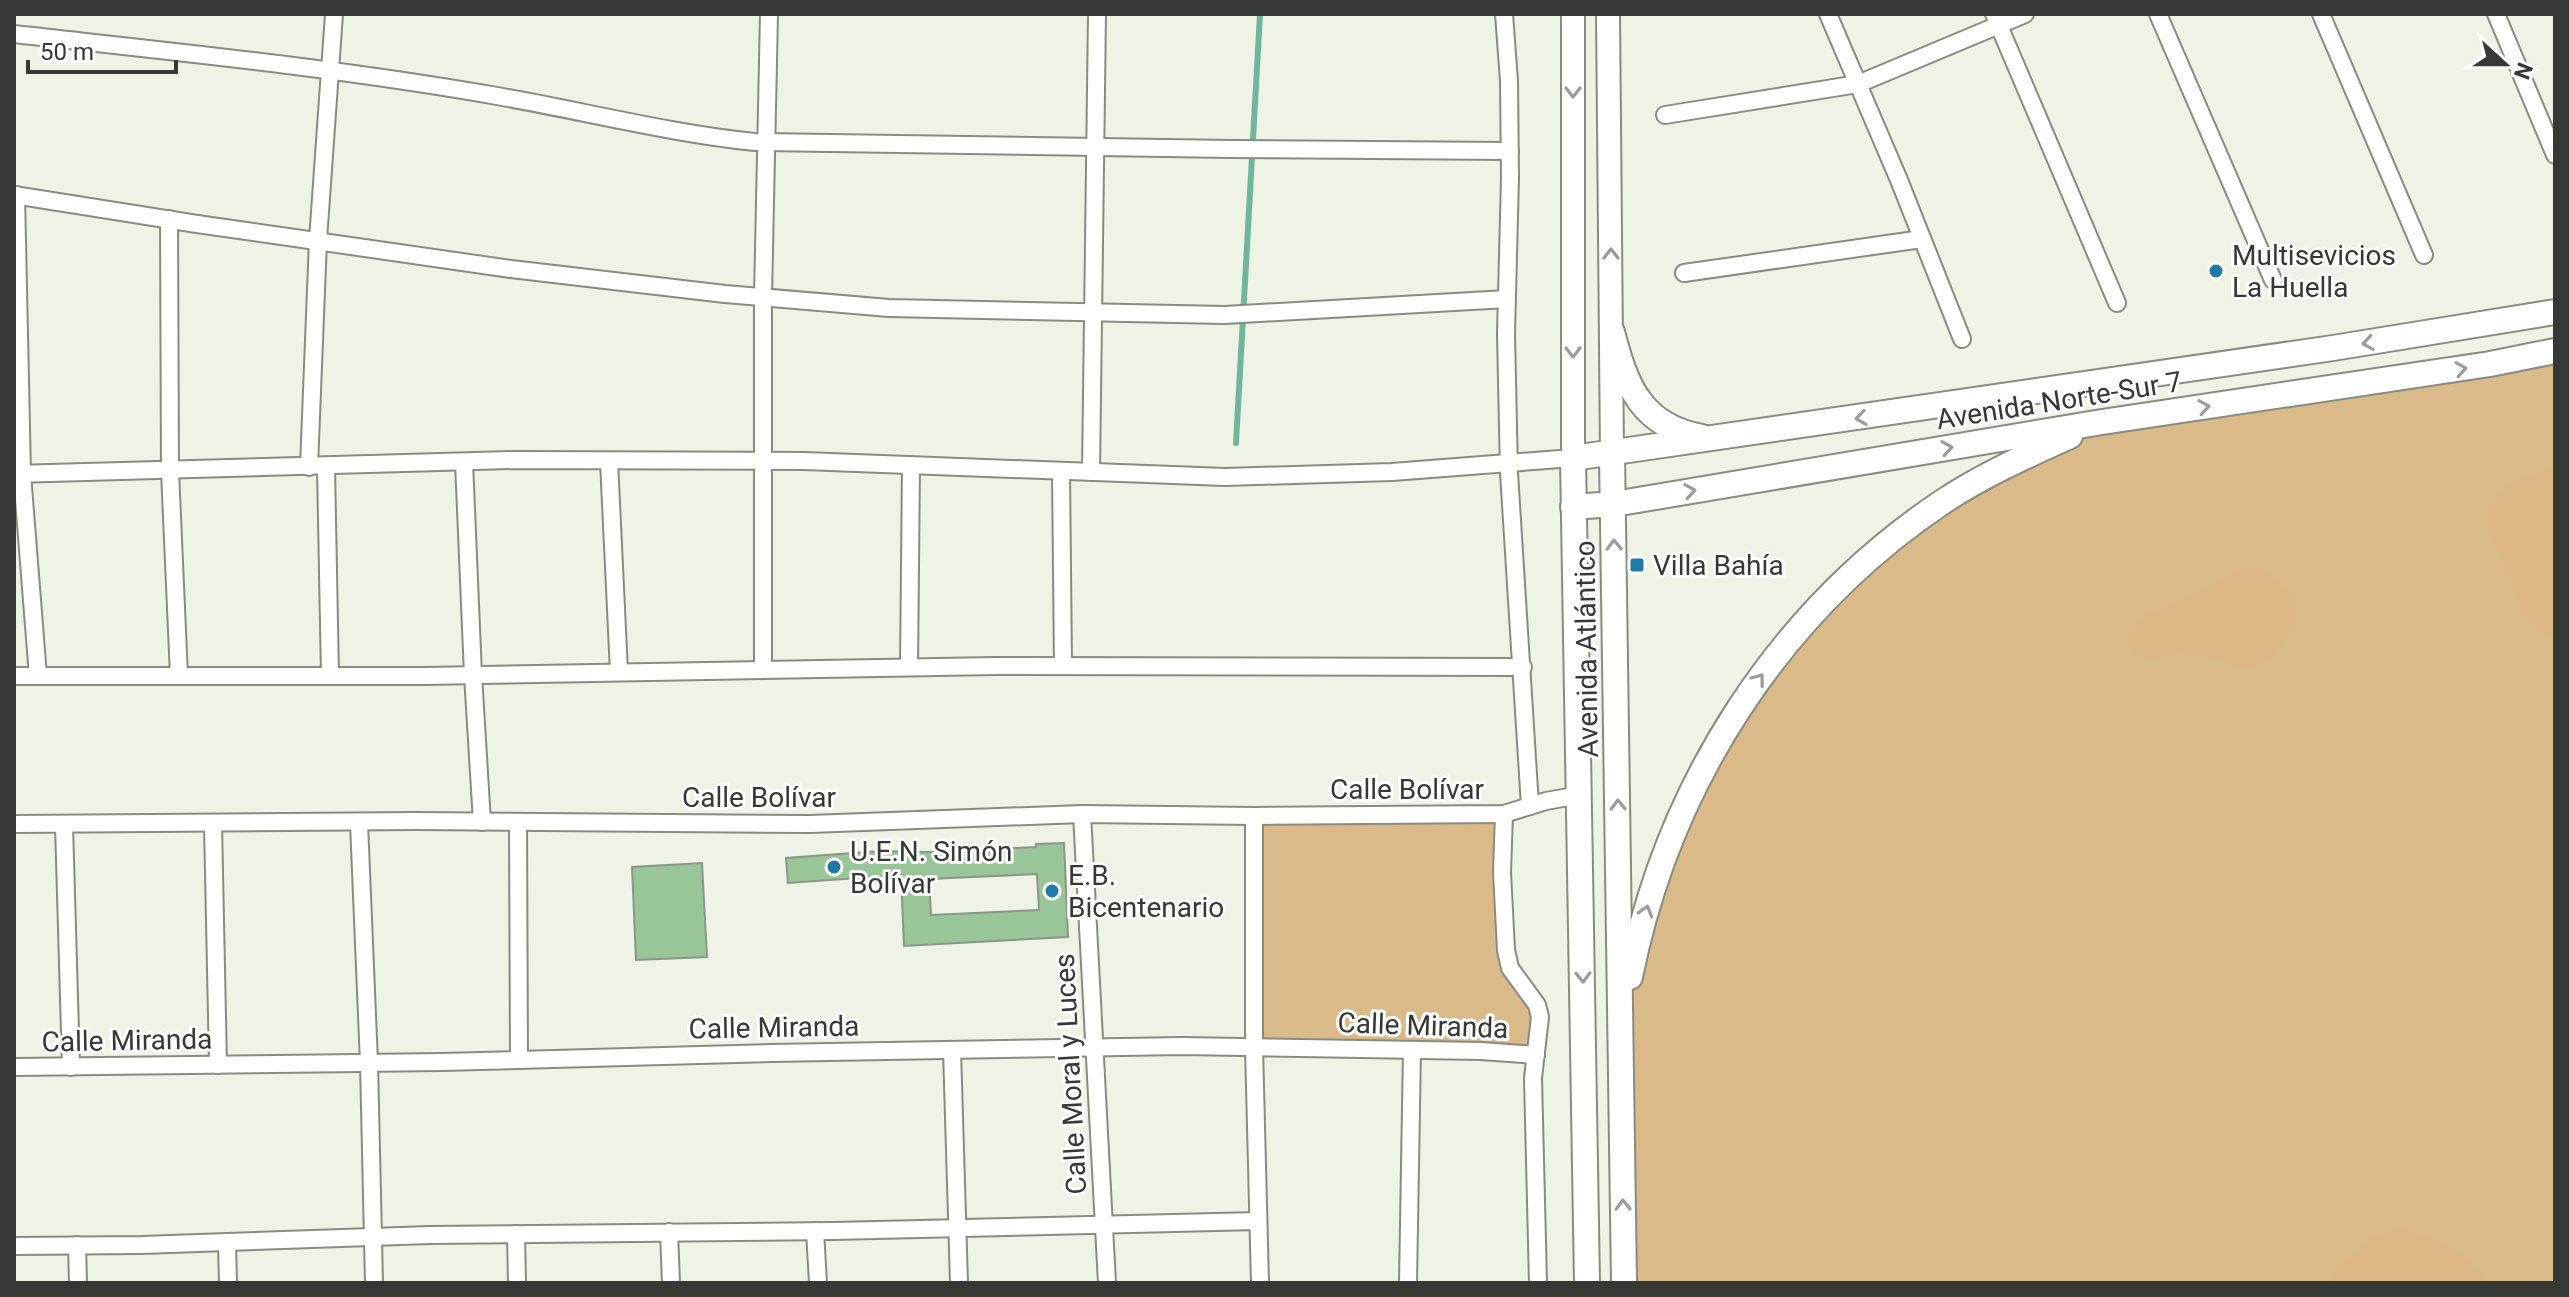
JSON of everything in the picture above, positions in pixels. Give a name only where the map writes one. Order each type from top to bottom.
[{"type":"main road","name":"Avenida Norte-Sur 7","points":[[1573,458],[2333,348],[2555,312]]},
{"type":"main road","points":[[1612,332],[1622,370],[1639,402],[1669,427],[1712,439]]},
{"type":"main road","name":"Avenida Norte-Sur 7","points":[[1573,507],[1614,504],[2102,422],[2465,368],[2555,351]]},
{"type":"main road","points":[[1621,1043],[1639,935],[1671,835],[1723,732],[1762,674],[1831,595],[1865,562],[1941,503],[2027,455],[2102,422]]},
{"type":"main road","name":"Avenida Atlántico","points":[[1612,454],[1624,1283]]},
{"type":"main road","name":"Avenida Atlántico","points":[[1573,458],[1587,1283]]},
{"type":"street","points":[[330,676],[317,467],[318,240],[334,14]]},
{"type":"street","points":[[763,670],[763,297],[769,14]]},
{"type":"street","points":[[1091,472],[1097,14]]},
{"type":"street","points":[[1504,14],[1510,151],[1507,299],[1509,465],[1530,806]]},
{"type":"street","points":[[18,474],[464,462],[764,461],[1225,477],[1392,472],[1573,458],[1573,14]]},
{"type":"street","name":"Avenida Atlántico","points":[[1608,14],[1612,454]]},
{"type":"street","points":[[1828,14],[1962,339]]},
{"type":"street","points":[[1665,115],[1858,84],[1996,20],[2025,14]]},
{"type":"street","points":[[2158,14],[2273,280]]},
{"type":"street","points":[[2321,14],[2424,255]]},
{"type":"street","points":[[2496,14],[2555,155]]},
{"type":"street","points":[[1996,20],[2117,303]]},
{"type":"street","points":[[14,34],[332,71],[498,96],[712,137],[765,142],[1510,151]]},
{"type":"street","points":[[38,676],[18,474],[15,195],[511,269],[889,308],[1225,315],[1507,299]]},
{"type":"street","points":[[169,219],[170,471],[179,676]]},
{"type":"street","points":[[1684,273],[1922,239]]},
{"type":"street","points":[[609,461],[619,672]]},
{"type":"street","points":[[464,462],[482,822]]},
{"type":"street","points":[[909,667],[911,465]]},
{"type":"street","points":[[1061,471],[1063,666]]},
{"type":"street","points":[[14,676],[473,675],[1063,666],[1523,667]]},
{"type":"street","name":"Calle Bolívar","points":[[14,824],[810,824],[1082,814],[1504,814],[1580,795]]},
{"type":"street","name":"Calle Moral y Luces","points":[[1082,814],[1107,1283]]},
{"type":"street","points":[[1504,814],[1502,872],[1506,950],[1510,968],[1537,1005],[1540,1017],[1533,1078],[1538,1283]]},
{"type":"street","points":[[1254,816],[1254,1047],[1260,1283]]},
{"type":"street","points":[[518,822],[519,1060]]},
{"type":"street","points":[[359,823],[374,1283]]},
{"type":"street","points":[[213,824],[218,1065]]},
{"type":"street","points":[[64,825],[71,1067]]},
{"type":"street","name":"Calle Miranda","points":[[14,1067],[1096,1048],[1254,1047],[1536,1055]]},
{"type":"street","points":[[952,1050],[959,1283]]},
{"type":"street","points":[[1408,1283],[1412,1050]]},
{"type":"street","points":[[14,1246],[1258,1221]]},
{"type":"street","points":[[815,1231],[818,1283]]},
{"type":"street","points":[[669,1232],[671,1283]]},
{"type":"street","points":[[516,1234],[517,1283]]},
{"type":"street","points":[[227,1242],[228,1283]]},
{"type":"street","points":[[77,1245],[78,1283]]},
{"type":"shaded area","points":[[2555,351],[2555,1283],[1624,1283],[1630,977],[1723,732],[1905,531],[2102,422]]},
{"type":"shaded area","points":[[2555,465],[2555,637],[2535,628],[2522,611],[2492,535],[2489,517],[2495,499],[2507,487]]},
{"type":"shaded area","points":[[2241,568],[2261,569],[2285,587],[2296,602],[2298,618],[2292,633],[2266,662],[2244,669],[2202,656],[2179,654],[2150,659],[2135,654],[2128,643],[2138,623],[2150,612],[2192,595]]},
{"type":"shaded area","points":[[1504,814],[1506,950],[1531,995],[1536,1055],[1254,1047],[1254,816]]},
{"type":"shaded area","points":[[2403,1228],[2451,1247],[2471,1262],[2487,1283],[2329,1283],[2342,1263],[2377,1234]]},
{"type":"building","points":[[1064,843],[1068,937],[904,946],[901,875],[788,883],[786,858],[880,851],[1036,847],[1036,844]],"holes":[[[1037,874],[1039,910],[931,915],[929,879]]]},
{"type":"building","points":[[702,863],[707,957],[636,960],[632,867]]},
{"type":"waterway","points":[[1236,443],[1260,14]]},
{"type":"place","name":"Multisevicios La Huella","points":[[2216,271]]},
{"type":"place","name":"Villa Bahía","points":[[1637,565]]},
{"type":"place","name":"U.E.N. Simón Bolívar","points":[[834,867]]},
{"type":"place","name":"E.B. Bicentenario","points":[[1052,891]]}]
